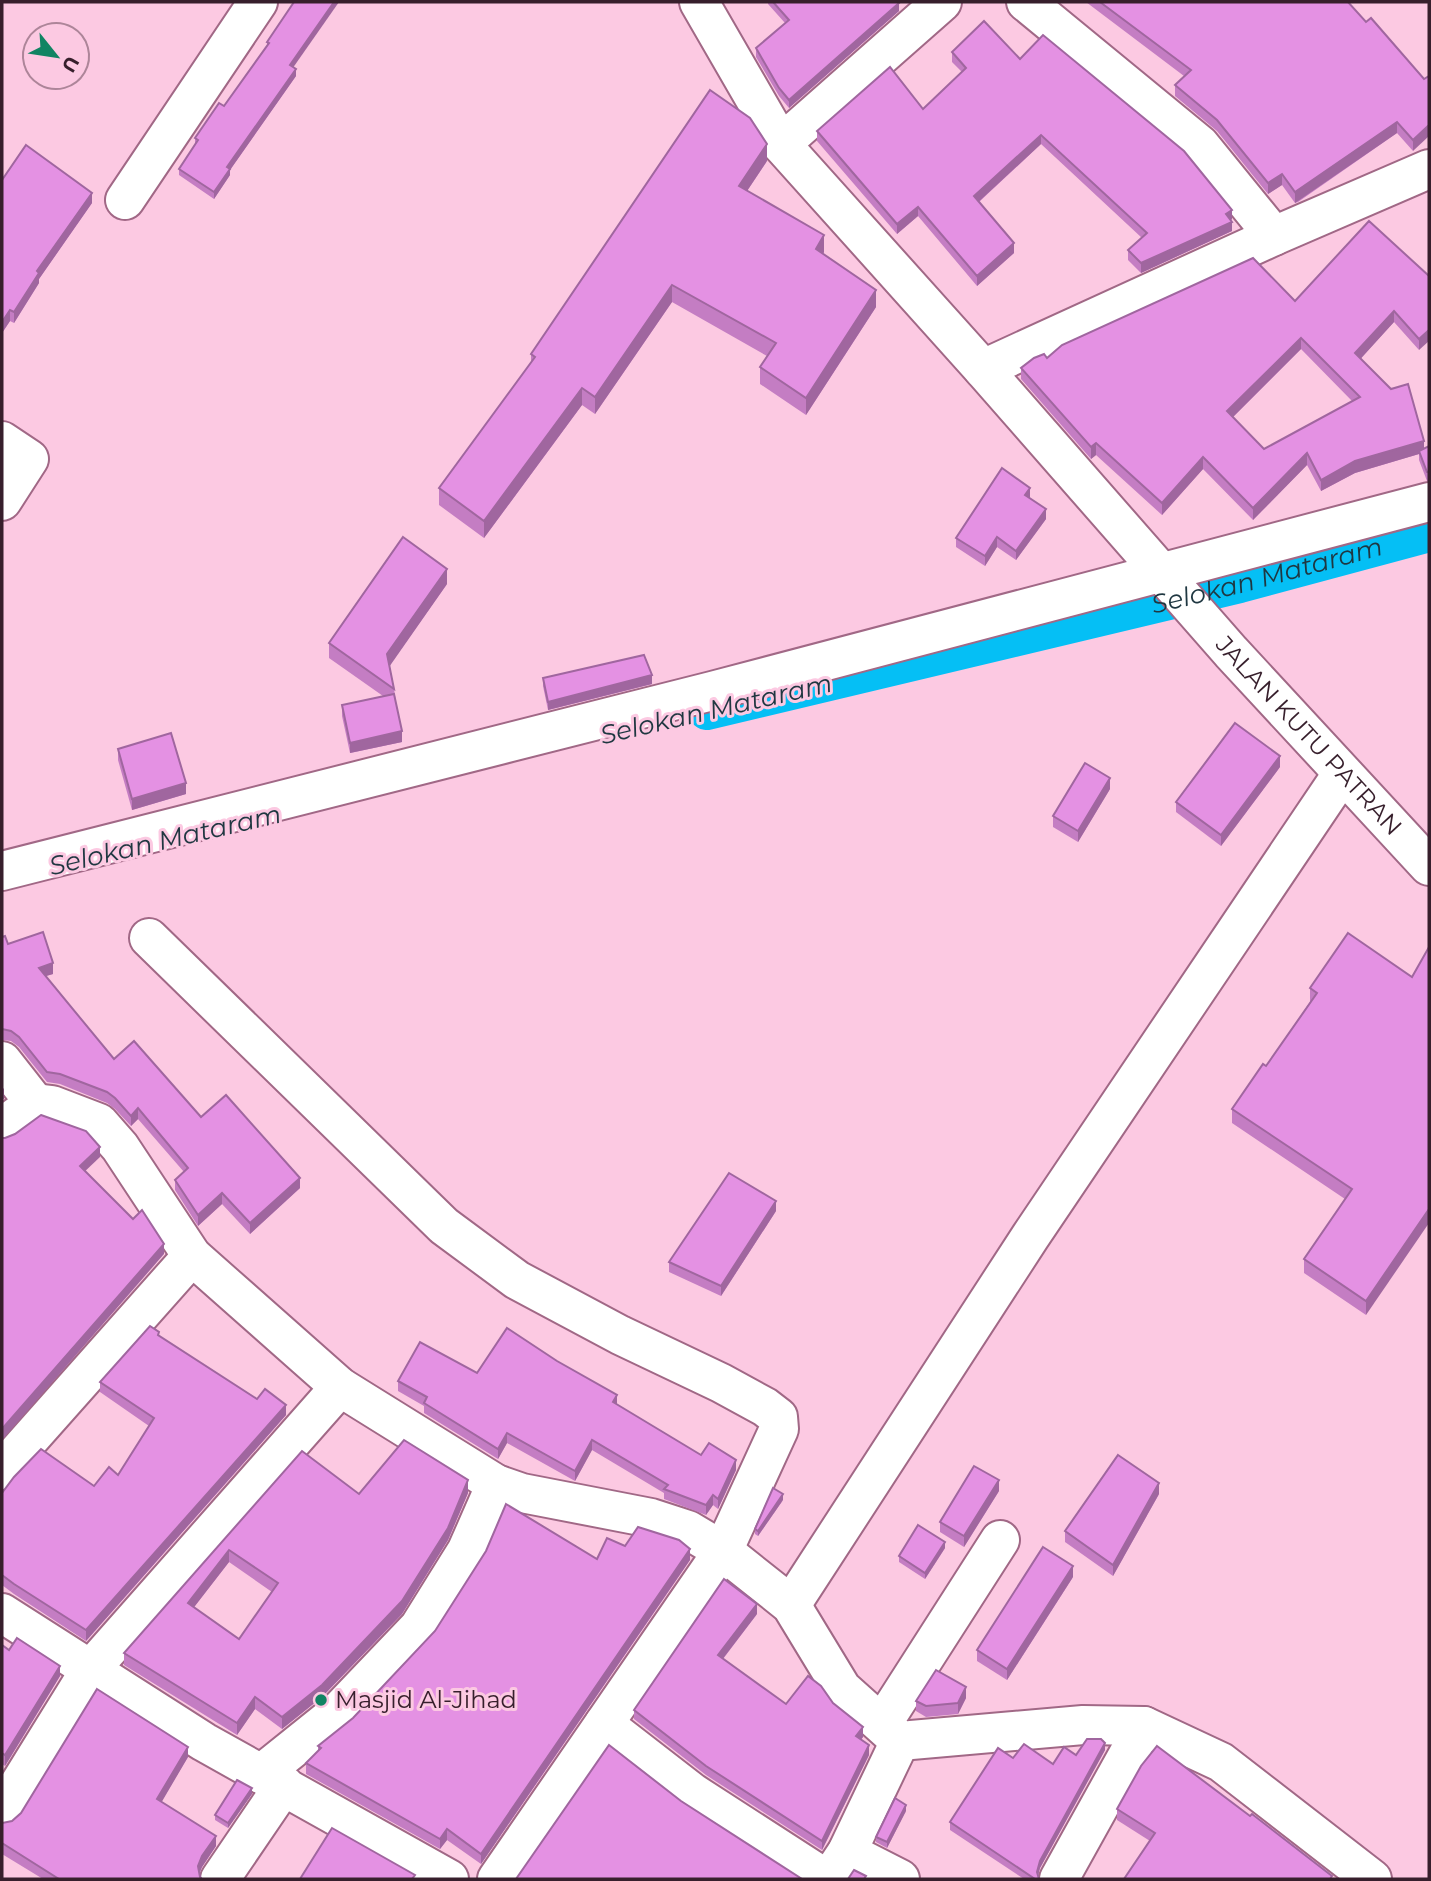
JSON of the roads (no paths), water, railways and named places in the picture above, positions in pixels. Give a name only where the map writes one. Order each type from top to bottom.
[{"type":"street","points":[[125,200],[258,2]]},
{"type":"street","name":"JALAN KUTU PATRAN","points":[[699,2],[781,144],[1231,652],[1429,866]]},
{"type":"street","points":[[781,144],[942,2]]},
{"type":"street","points":[[1026,2],[1200,145],[1274,236]]},
{"type":"street","points":[[983,369],[1274,236],[1429,169]]},
{"type":"street","points":[[2,441],[29,459],[2,501]]},
{"type":"street","points":[[2,871],[698,694],[1170,581],[1429,502]]},
{"type":"street","points":[[790,1605],[1030,1237],[1342,774]]},
{"type":"street","points":[[149,938],[444,1226],[517,1280],[620,1335],[721,1382],[778,1417],[779,1429],[723,1552],[498,1879]]},
{"type":"street","points":[[2,1061],[35,1103]]},
{"type":"street","points":[[2,1127],[35,1103],[52,1105],[99,1123],[120,1146],[192,1256],[340,1387],[496,1484],[522,1493],[651,1518],[688,1530],[723,1552],[790,1605],[842,1689],[891,1733],[1083,1725],[1144,1726],[1221,1762],[1372,1879]]},
{"type":"street","points":[[2,1471],[192,1256]]},
{"type":"street","points":[[2,1812],[90,1670],[340,1387]]},
{"type":"street","points":[[220,1879],[272,1779],[419,1627],[467,1550],[496,1484]]},
{"type":"street","points":[[834,1870],[891,1733],[1000,1539]]},
{"type":"street","points":[[2,1613],[204,1742],[449,1879]]},
{"type":"street","points":[[604,1724],[693,1793],[834,1870],[900,1879]]},
{"type":"street","points":[[1059,1879],[1144,1726]]},
{"type":"waterway","name":"Selokan Mataram","points":[[707,711],[1240,584],[1429,533]]},
{"type":"place","name":"Masjid Al-Jihad","points":[[321,1700]]}]
